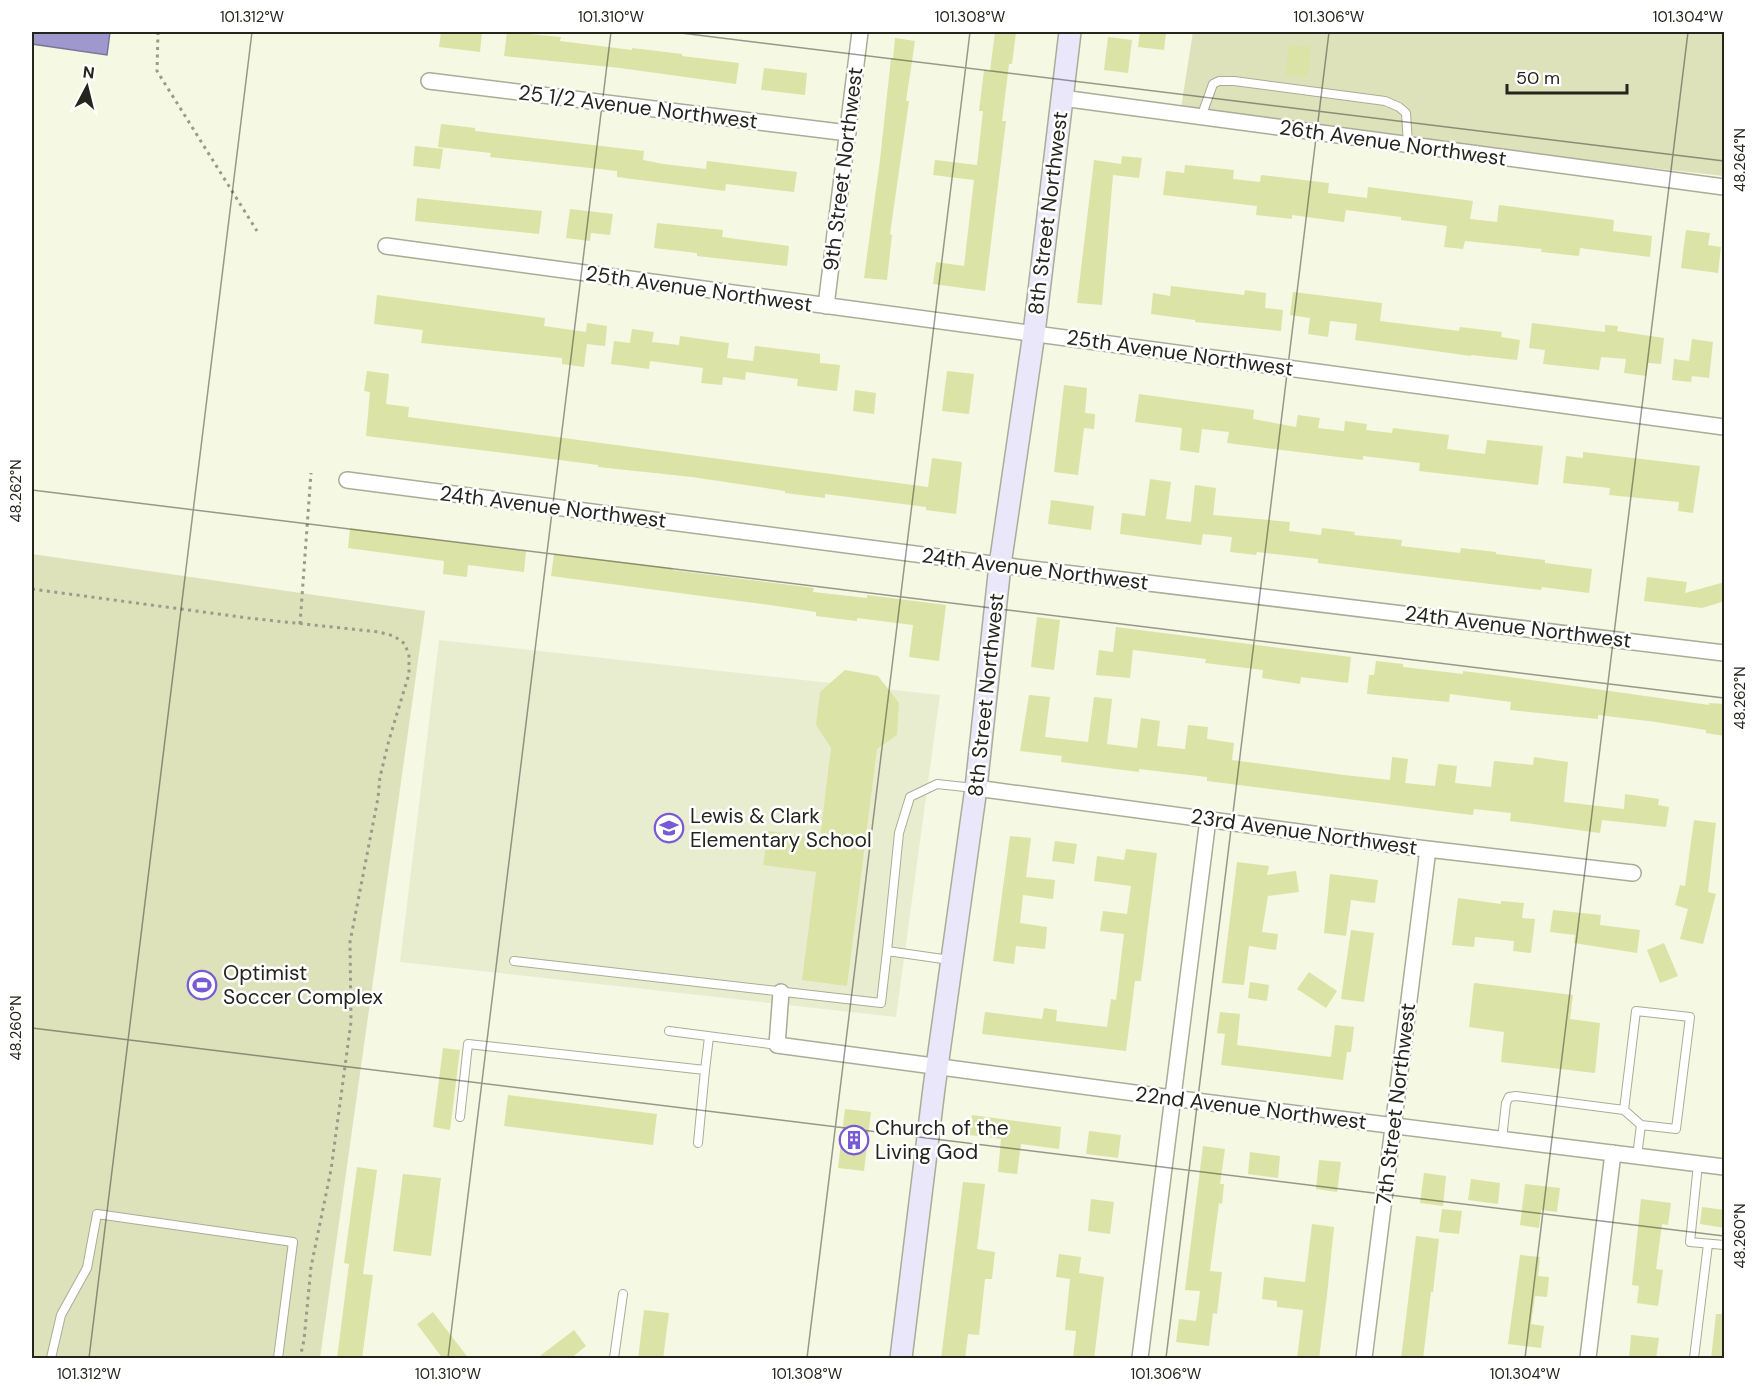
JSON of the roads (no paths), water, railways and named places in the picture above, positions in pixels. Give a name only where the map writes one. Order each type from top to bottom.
[{"type":"street","name":"9th Street Northwest","points":[[826,306],[860,32]]},
{"type":"street","name":"8th Street Northwest","points":[[901,1359],[937,1066],[976,788],[1000,565],[1034,333],[1070,32]]},
{"type":"street","name":"25 1/2 Avenue Northwest","points":[[429,81],[848,133]]},
{"type":"street","name":"26th Avenue Northwest","points":[[1062,98],[1725,188]]},
{"type":"street","name":"25th Avenue Northwest","points":[[387,246],[1725,427]]},
{"type":"street","name":"24th Avenue Northwest","points":[[347,480],[1000,565],[1725,652]]},
{"type":"street","name":"23rd Avenue Northwest","points":[[976,788],[1428,849],[1633,873]]},
{"type":"street","points":[[1140,1359],[1208,819]]},
{"type":"street","name":"7th Street Northwest","points":[[1364,1359],[1428,849]]},
{"type":"street","points":[[777,1046],[781,992]]},
{"type":"street","name":"22nd Avenue Northwest","points":[[777,1046],[1725,1167]]},
{"type":"street","points":[[1588,1359],[1612,1153]]},
{"type":"lane","points":[[1201,117],[1213,84],[1219,81],[1385,101],[1406,113],[1408,145]]},
{"type":"lane","points":[[514,961],[881,1003],[898,833],[910,797],[937,784],[976,788]]},
{"type":"lane","points":[[887,951],[951,960]]},
{"type":"lane","points":[[1502,1139],[1506,1103],[1509,1097],[1516,1096],[1624,1110],[1641,1125],[1676,1129],[1690,1017],[1636,1011],[1624,1110]]},
{"type":"lane","points":[[669,1031],[777,1046]]},
{"type":"lane","points":[[698,1143],[709,1036]]},
{"type":"lane","points":[[460,1117],[468,1044],[705,1070]]},
{"type":"lane","points":[[1637,1156],[1641,1125]]},
{"type":"lane","points":[[1698,1164],[1690,1242],[1725,1245]]},
{"type":"lane","points":[[51,1359],[61,1315],[87,1268],[97,1214],[293,1242],[278,1359]]},
{"type":"lane","points":[[1694,1359],[1708,1244]]},
{"type":"lane","points":[[614,1359],[622,1294]]},
{"type":"place","name":"Lewis & Clark Elementary School","points":[[669,828]]},
{"type":"place","name":"Optimist Soccer Complex","points":[[202,985]]},
{"type":"place","name":"Church of the Living God","points":[[854,1140]]}]
